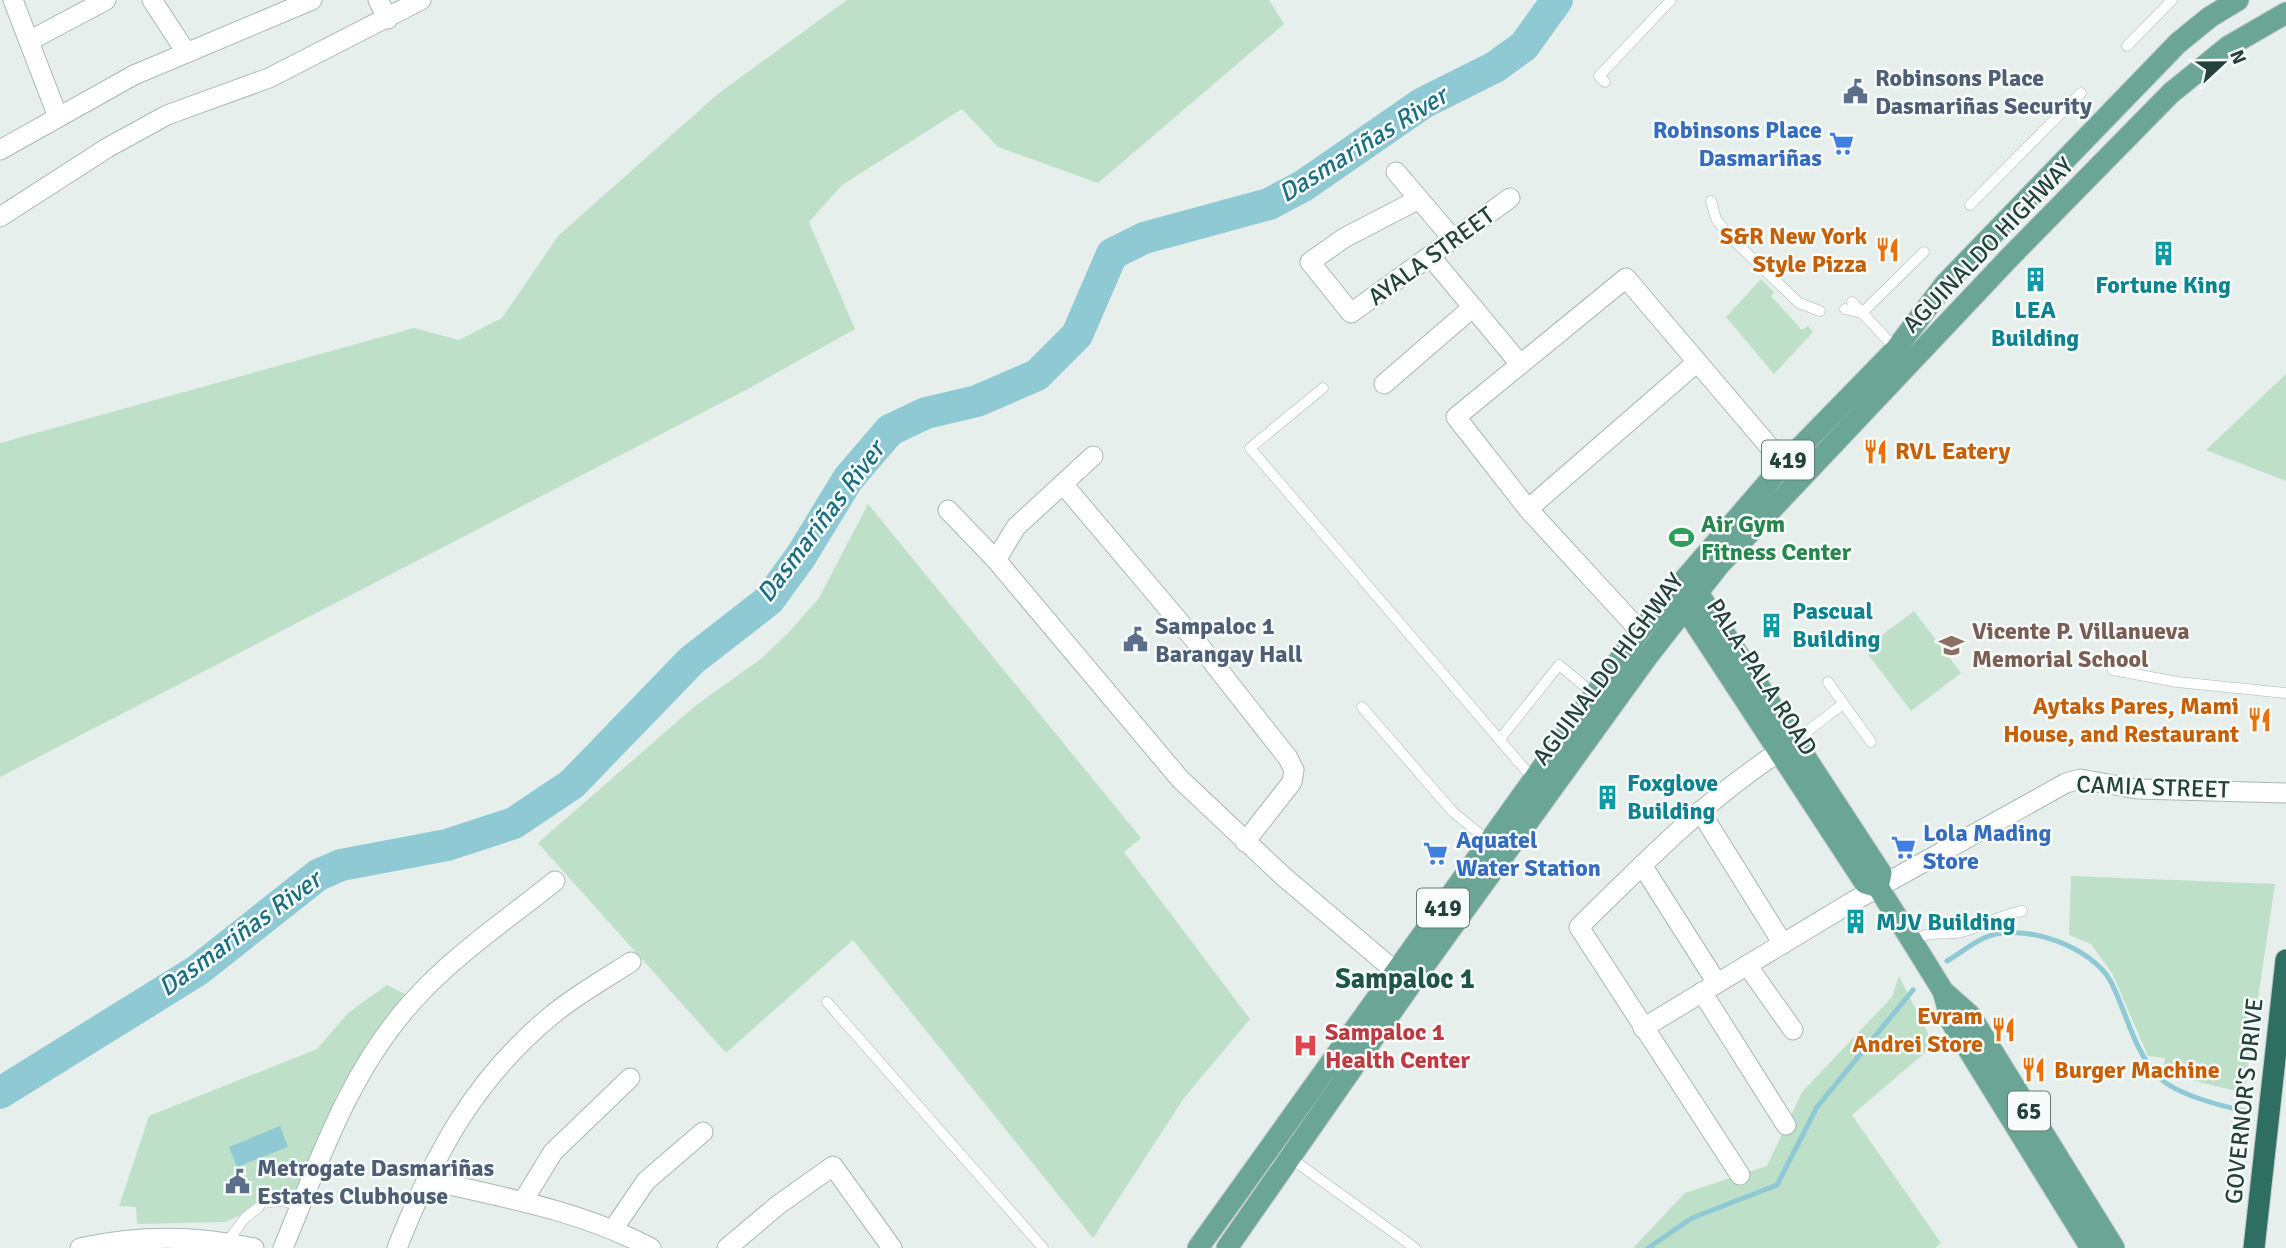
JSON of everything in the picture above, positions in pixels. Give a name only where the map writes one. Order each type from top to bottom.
[{"type":"highway","name":"GOVERNOR'S DRIVE","points":[[2254,1248],[2286,960]]},
{"type":"main road","name":"AGUINALDO HIGHWAY","points":[[1198,1248],[1271,1145],[1403,978],[1784,464],[1896,349],[1945,284],[2157,64],[2200,25],[2238,0]]},
{"type":"main road","points":[[2278,17],[2282,0]]},
{"type":"main road","name":"AGUINALDO HIGHWAY","points":[[1497,848],[1535,780],[1640,631],[1687,595],[1729,555],[2189,75],[2229,46],[2278,17]]},
{"type":"main road","points":[[1896,349],[1901,373]]},
{"type":"main road","name":"PALA-PALA ROAD","points":[[1687,595],[1788,746],[1881,873],[1878,887],[1943,991],[1970,1016],[2114,1248]]},
{"type":"main road","name":"AGUINALDO HIGHWAY","points":[[1227,1248],[1290,1157],[1403,978]]},
{"type":"main road","name":"PALA-PALA ROAD","points":[[1943,991],[1952,1023],[2091,1248]]},
{"type":"street","points":[[13,0],[58,117]]},
{"type":"street","points":[[29,41],[106,0]]},
{"type":"street","points":[[152,0],[186,52]]},
{"type":"street","points":[[0,150],[134,75],[186,52],[270,7],[312,0]]},
{"type":"street","points":[[378,0],[388,19]]},
{"type":"street","points":[[0,217],[107,148],[167,116],[269,78],[421,0]]},
{"type":"street","points":[[1396,172],[1453,239]]},
{"type":"street","name":"AYALA STREET","points":[[1419,199],[1344,238],[1310,262],[1351,313],[1510,198]]},
{"type":"street","points":[[1430,256],[1520,364]]},
{"type":"street","points":[[1640,631],[1528,509],[1456,416],[1626,278],[1784,464]]},
{"type":"street","points":[[1384,384],[1473,307]]},
{"type":"street","points":[[1528,509],[1696,363]]},
{"type":"street","points":[[996,560],[1016,527],[1093,456]]},
{"type":"street","points":[[1063,484],[1208,656],[1288,758],[1294,770],[1292,782],[1245,842]]},
{"type":"street","points":[[948,510],[996,560],[1180,779],[1245,842],[1403,978]]},
{"type":"street","points":[[1740,1175],[1579,927],[1732,782],[1788,746]]},
{"type":"street","name":"CAMIA STREET","points":[[1643,1028],[1878,887],[2066,782],[2080,779],[2137,789],[2286,793]]},
{"type":"street","points":[[1700,811],[1783,944]]},
{"type":"street","points":[[1642,865],[1786,1125]]},
{"type":"street","points":[[283,1248],[334,1123],[376,1048],[394,1023],[439,975],[555,881]]},
{"type":"street","points":[[397,1248],[459,1116],[504,1061],[554,1013],[631,962]]},
{"type":"street","points":[[1748,965],[1793,1030]]},
{"type":"street","points":[[523,1202],[553,1152],[630,1078]]},
{"type":"street","points":[[614,1228],[646,1181],[704,1132]]},
{"type":"street","points":[[727,1248],[778,1205],[833,1167],[890,1247]]},
{"type":"street","points":[[427,1180],[523,1202],[614,1228],[651,1248]]},
{"type":"street","points":[[80,1248],[144,1238],[227,1242],[254,1248]]},
{"type":"lane","points":[[1605,82],[1598,76],[1671,0]]},
{"type":"lane","points":[[2127,46],[2172,0]]},
{"type":"lane","points":[[1970,205],[2081,93]]},
{"type":"lane","points":[[1711,201],[1716,219],[1729,236],[1799,303],[1821,311]]},
{"type":"lane","points":[[1862,313],[1924,252]]},
{"type":"lane","points":[[1785,289],[1802,292]]},
{"type":"lane","points":[[1848,306],[1862,313],[1896,349]]},
{"type":"lane","points":[[1323,388],[1250,448],[1535,780]]},
{"type":"lane","points":[[1500,739],[1559,665],[1595,695]]},
{"type":"lane","points":[[2113,670],[2177,682],[2286,693]]},
{"type":"lane","points":[[1828,682],[1871,742]]},
{"type":"lane","points":[[1788,746],[1843,704]]},
{"type":"lane","points":[[1362,707],[1453,812],[1497,848]]},
{"type":"lane","points":[[1916,947],[1930,931],[1964,932],[1999,915],[2022,911]]},
{"type":"lane","points":[[827,1002],[1043,1248]]},
{"type":"lane","points":[[1271,1145],[1415,1248]]},
{"type":"lane","points":[[270,1202],[300,1206]]},
{"type":"lane","points":[[227,1242],[245,1218],[259,1207]]},
{"type":"green space","points":[[847,0],[1269,0],[1284,24],[1098,183],[998,147],[962,109],[842,185],[809,222],[855,329],[746,390],[0,777],[0,443],[414,328],[459,340],[502,318],[558,236],[719,93]]},
{"type":"green space","points":[[1761,279],[1774,292],[1771,296],[1802,330],[1808,326],[1813,332],[1774,374],[1726,317]]},
{"type":"green space","points":[[2286,374],[2286,481],[2206,450]]},
{"type":"green space","points":[[868,504],[1141,838],[1124,852],[1250,1019],[1184,1098],[1093,1238],[853,940],[726,1053],[538,843],[695,706],[762,658],[789,632],[819,598]]},
{"type":"green space","points":[[1914,611],[1961,673],[1911,711],[1864,649]]},
{"type":"green space","points":[[2071,876],[2275,884],[2244,1093],[2162,1073],[2165,1058],[2148,1056],[2112,973],[2091,944],[2069,935]]},
{"type":"green space","points":[[1899,976],[1934,1045],[1852,1115],[1941,1243],[1935,1248],[1633,1248],[1685,1193],[1767,1166],[1802,1092],[1892,997]]},
{"type":"green space","points":[[387,985],[405,994],[368,1043],[336,1096],[329,1119],[295,1191],[225,1222],[137,1224],[136,1207],[119,1206],[149,1116],[317,1049],[348,1013]]},
{"type":"water","points":[[280,1126],[288,1147],[237,1167],[229,1147]]},
{"type":"waterway","name":"Dasmariñas River","points":[[0,1093],[198,970],[318,875],[341,865],[447,845],[514,823],[572,784],[692,660],[769,600],[801,556],[848,479],[890,430],[926,413],[977,401],[1037,375],[1077,335],[1112,254],[1144,238],[1269,204],[1303,186],[1423,103],[1495,67],[1524,46],[1557,0]]},
{"type":"waterway","points":[[1947,961],[1979,940],[1999,934],[2035,935],[2072,948],[2102,969],[2111,982],[2137,1045],[2160,1078],[2189,1095],[2249,1112]]},
{"type":"waterway","points":[[1648,1248],[1692,1218],[1777,1185],[1817,1107],[1913,990]]},
{"type":"place","name":"Robinsons Place Dasmariñas Security","points":[[1855,92]]},
{"type":"place","name":"Robinsons Place Dasmariñas","points":[[1842,144]]},
{"type":"place","name":"S&R New York Style Pizza","points":[[1887,250]]},
{"type":"place","name":"Fortune King","points":[[2163,254]]},
{"type":"place","name":"LEA Building","points":[[2035,279]]},
{"type":"place","name":"RVL Eatery","points":[[1875,451]]},
{"type":"place","name":"Air Gym Fitness Center","points":[[1681,538]]},
{"type":"place","name":"Pascual Building","points":[[1772,625]]},
{"type":"place","name":"Sampaloc 1 Barangay Hall","points":[[1135,640]]},
{"type":"place","name":"Vicente P. Villanueva Memorial School","points":[[1952,645]]},
{"type":"place","name":"Aytaks Pares, Mami House, and Restaurant","points":[[2259,720]]},
{"type":"place","name":"Foxglove Building","points":[[1607,797]]},
{"type":"place","name":"Lola Mading Store","points":[[1903,847]]},
{"type":"place","name":"Aquatel Water Station","points":[[1436,854]]},
{"type":"place","name":"MJV Building","points":[[1856,922]]},
{"type":"place","name":"Evram Andrei Store","points":[[2003,1030]]},
{"type":"place","name":"Sampaloc 1 Health Center","points":[[1305,1046]]},
{"type":"place","name":"Burger Machine","points":[[2034,1070]]},
{"type":"place","name":"Metrogate Dasmariñas Estates Clubhouse","points":[[237,1182]]},
{"type":"district","name":"Sampaloc 1","points":[[1405,979]]}]
